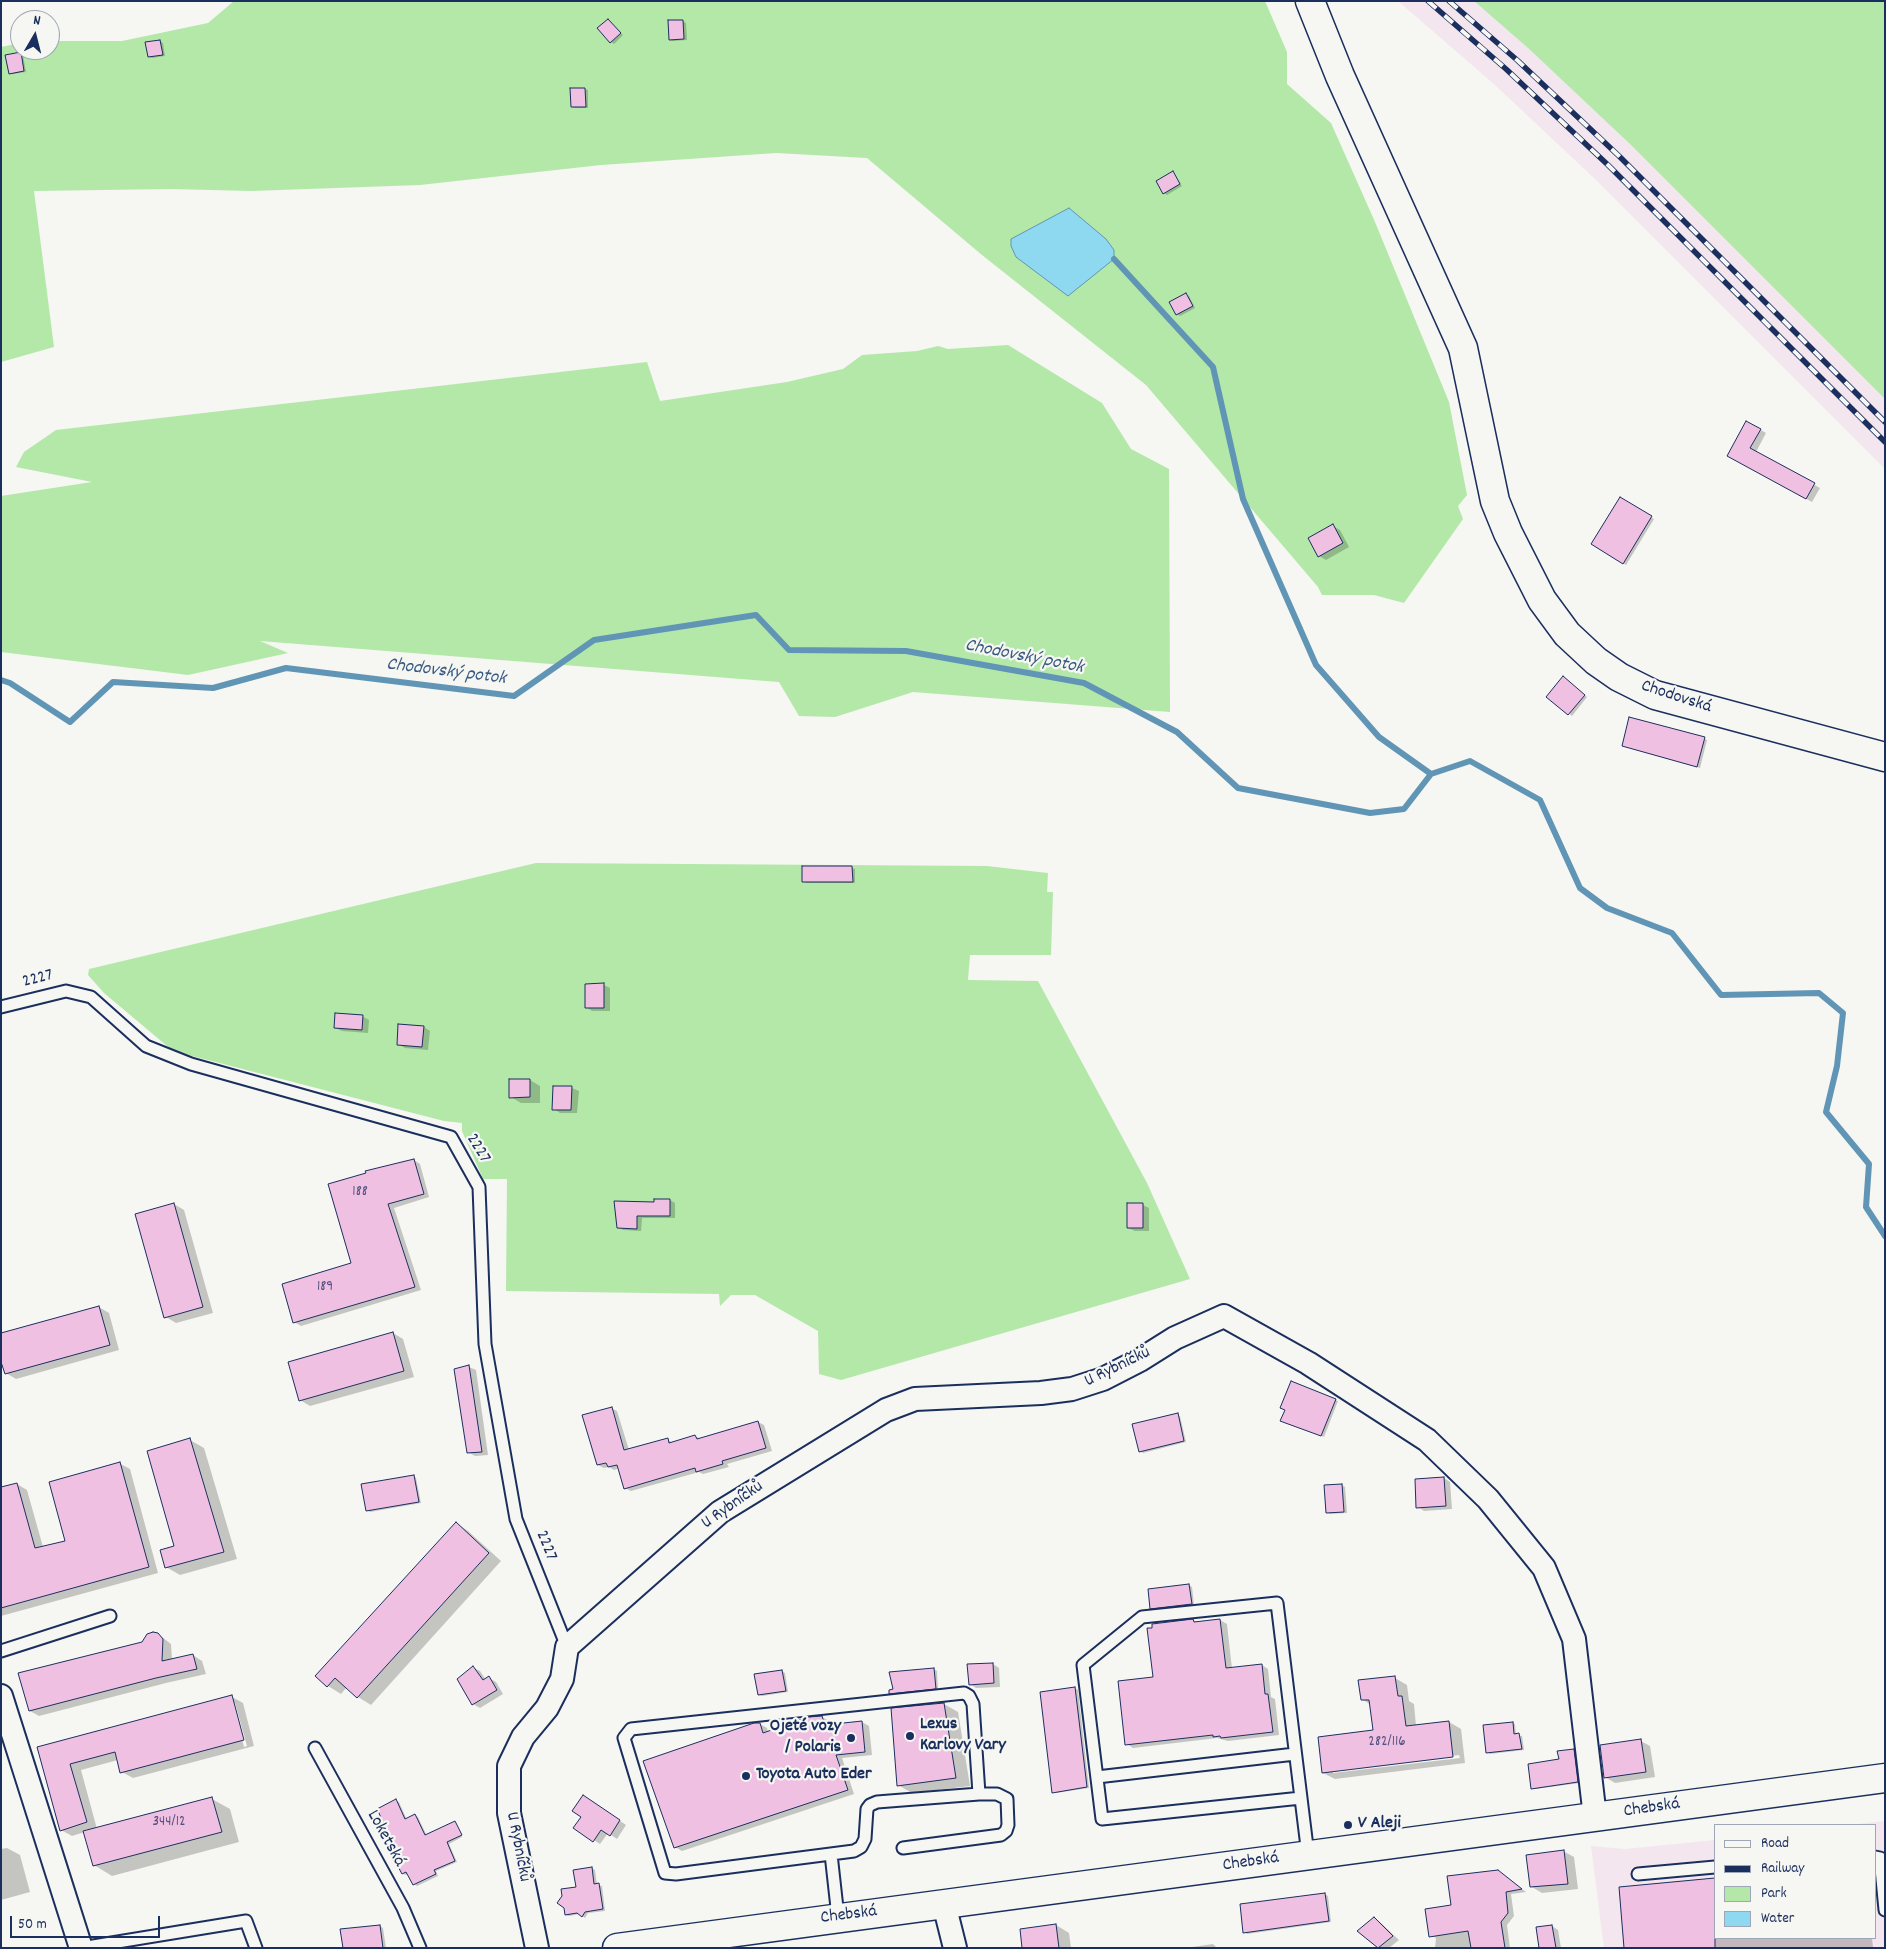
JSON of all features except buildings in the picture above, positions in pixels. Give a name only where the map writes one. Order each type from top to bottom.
[{"type":"street","name":"Chodovská","points":[[1310,1],[1340,76],[1463,348],[1495,501],[1508,533],[1542,600],[1567,634],[1596,661],[1619,678],[1655,695],[1885,757]]},
{"type":"street","name":"U Rybníčků","points":[[537,1948],[509,1813],[509,1766],[523,1737],[547,1708],[562,1679],[567,1647],[720,1512],[886,1410],[915,1399],[1040,1393],[1072,1389],[1103,1379],[1140,1360],[1175,1338],[1224,1316],[1308,1363],[1428,1440],[1488,1499],[1544,1568],[1574,1639],[1595,1817]]},
{"type":"street","points":[[1,1696],[81,1948]]},
{"type":"street","name":"Chebská","points":[[617,1948],[1885,1778]]},
{"type":"street","points":[[944,1904],[955,1948]]},
{"type":"lane","name":"2227","points":[[1,1007],[66,991],[91,997],[146,1046],[191,1064],[451,1137],[479,1187],[486,1344],[516,1519],[567,1647]]},
{"type":"lane","points":[[1301,1798],[1102,1819],[1083,1665],[1142,1617],[1277,1603],[1295,1754],[1301,1798],[1308,1856]]},
{"type":"lane","points":[[1,1651],[110,1616]]},
{"type":"lane","points":[[903,1848],[1000,1834],[1006,1831],[1008,1824],[1007,1799],[997,1794],[979,1794],[877,1802],[870,1805],[867,1809],[865,1839],[861,1847],[854,1851],[676,1874],[665,1873],[624,1738],[631,1729],[964,1693],[969,1696],[973,1704],[979,1794]]},
{"type":"lane","name":"Loketská","points":[[315,1748],[403,1908],[420,1948]]},
{"type":"lane","points":[[1097,1777],[1295,1754]]},
{"type":"lane","points":[[831,1854],[838,1918]]},
{"type":"lane","points":[[1880,1858],[1885,1910]]},
{"type":"lane","points":[[1638,1874],[1714,1867]]},
{"type":"lane","points":[[81,1948],[246,1921],[256,1948]]},
{"type":"shaded area","points":[[1398,1],[1474,1],[1528,48],[1631,145],[1885,399],[1885,469],[1596,180],[1495,85]]},
{"type":"shaded area","points":[[1885,1821],[1885,1948],[1604,1948],[1591,1846],[1625,1849],[1714,1840],[1714,1939],[1876,1939],[1876,1824],[1856,1824]]},
{"type":"green space","points":[[234,1],[1265,1],[1287,52],[1287,84],[1331,123],[1375,222],[1449,402],[1467,495],[1458,506],[1463,519],[1404,603],[1374,595],[1322,595],[1318,587],[1146,385],[982,255],[867,158],[776,153],[601,165],[420,185],[251,191],[171,189],[34,191],[54,347],[1,362],[1,47],[10,45],[10,60],[60,60],[60,41],[122,41],[208,23]]},
{"type":"green space","points":[[1474,1],[1885,1],[1885,399],[1631,145],[1528,48]]},
{"type":"green space","points":[[1008,345],[1102,403],[1131,449],[1169,469],[1170,712],[913,692],[835,717],[799,716],[779,682],[260,641],[288,653],[188,675],[1,652],[1,496],[92,482],[16,467],[24,452],[56,430],[647,362],[660,401],[787,382],[843,369],[862,355],[917,351],[938,346],[948,349]]},
{"type":"green space","points":[[536,863],[987,866],[1048,873],[1047,892],[1053,892],[1051,955],[970,955],[968,980],[1038,981],[1147,1183],[1190,1279],[841,1380],[819,1374],[818,1331],[755,1295],[731,1295],[720,1306],[719,1294],[506,1291],[507,1179],[483,1179],[462,1131],[462,1123],[444,1121],[173,1051],[104,993],[88,975],[89,969]]},
{"type":"water","points":[[1069,208],[1106,239],[1114,250],[1114,259],[1068,296],[1016,257],[1011,246],[1011,239]]},
{"type":"waterway","points":[[1114,259],[1213,367],[1243,499],[1316,665],[1379,737],[1431,774]]},
{"type":"waterway","name":"Chodovský potok","points":[[1,680],[10,683],[70,722],[113,682],[213,688],[286,668],[514,696],[594,640],[756,615],[789,650],[906,651],[1084,683],[1177,732],[1238,788],[1370,813],[1404,809],[1431,774],[1470,761],[1540,800],[1580,888],[1607,908],[1672,933],[1721,995],[1819,993],[1843,1013],[1837,1066],[1826,1112],[1869,1164],[1866,1207],[1885,1236]]},
{"type":"railway","points":[[1428,1],[1506,69],[1608,165],[1885,442]]},
{"type":"railway","points":[[1449,1],[1517,60],[1619,156],[1885,422]]},
{"type":"place","name":"Lexus Karlovy Vary","points":[[910,1736]]},
{"type":"place","name":"Ojeté vozy / Polaris","points":[[851,1738]]},
{"type":"place","name":"Toyota Auto Eder","points":[[746,1776]]},
{"type":"place","name":"V Aleji","points":[[1348,1825]]}]
